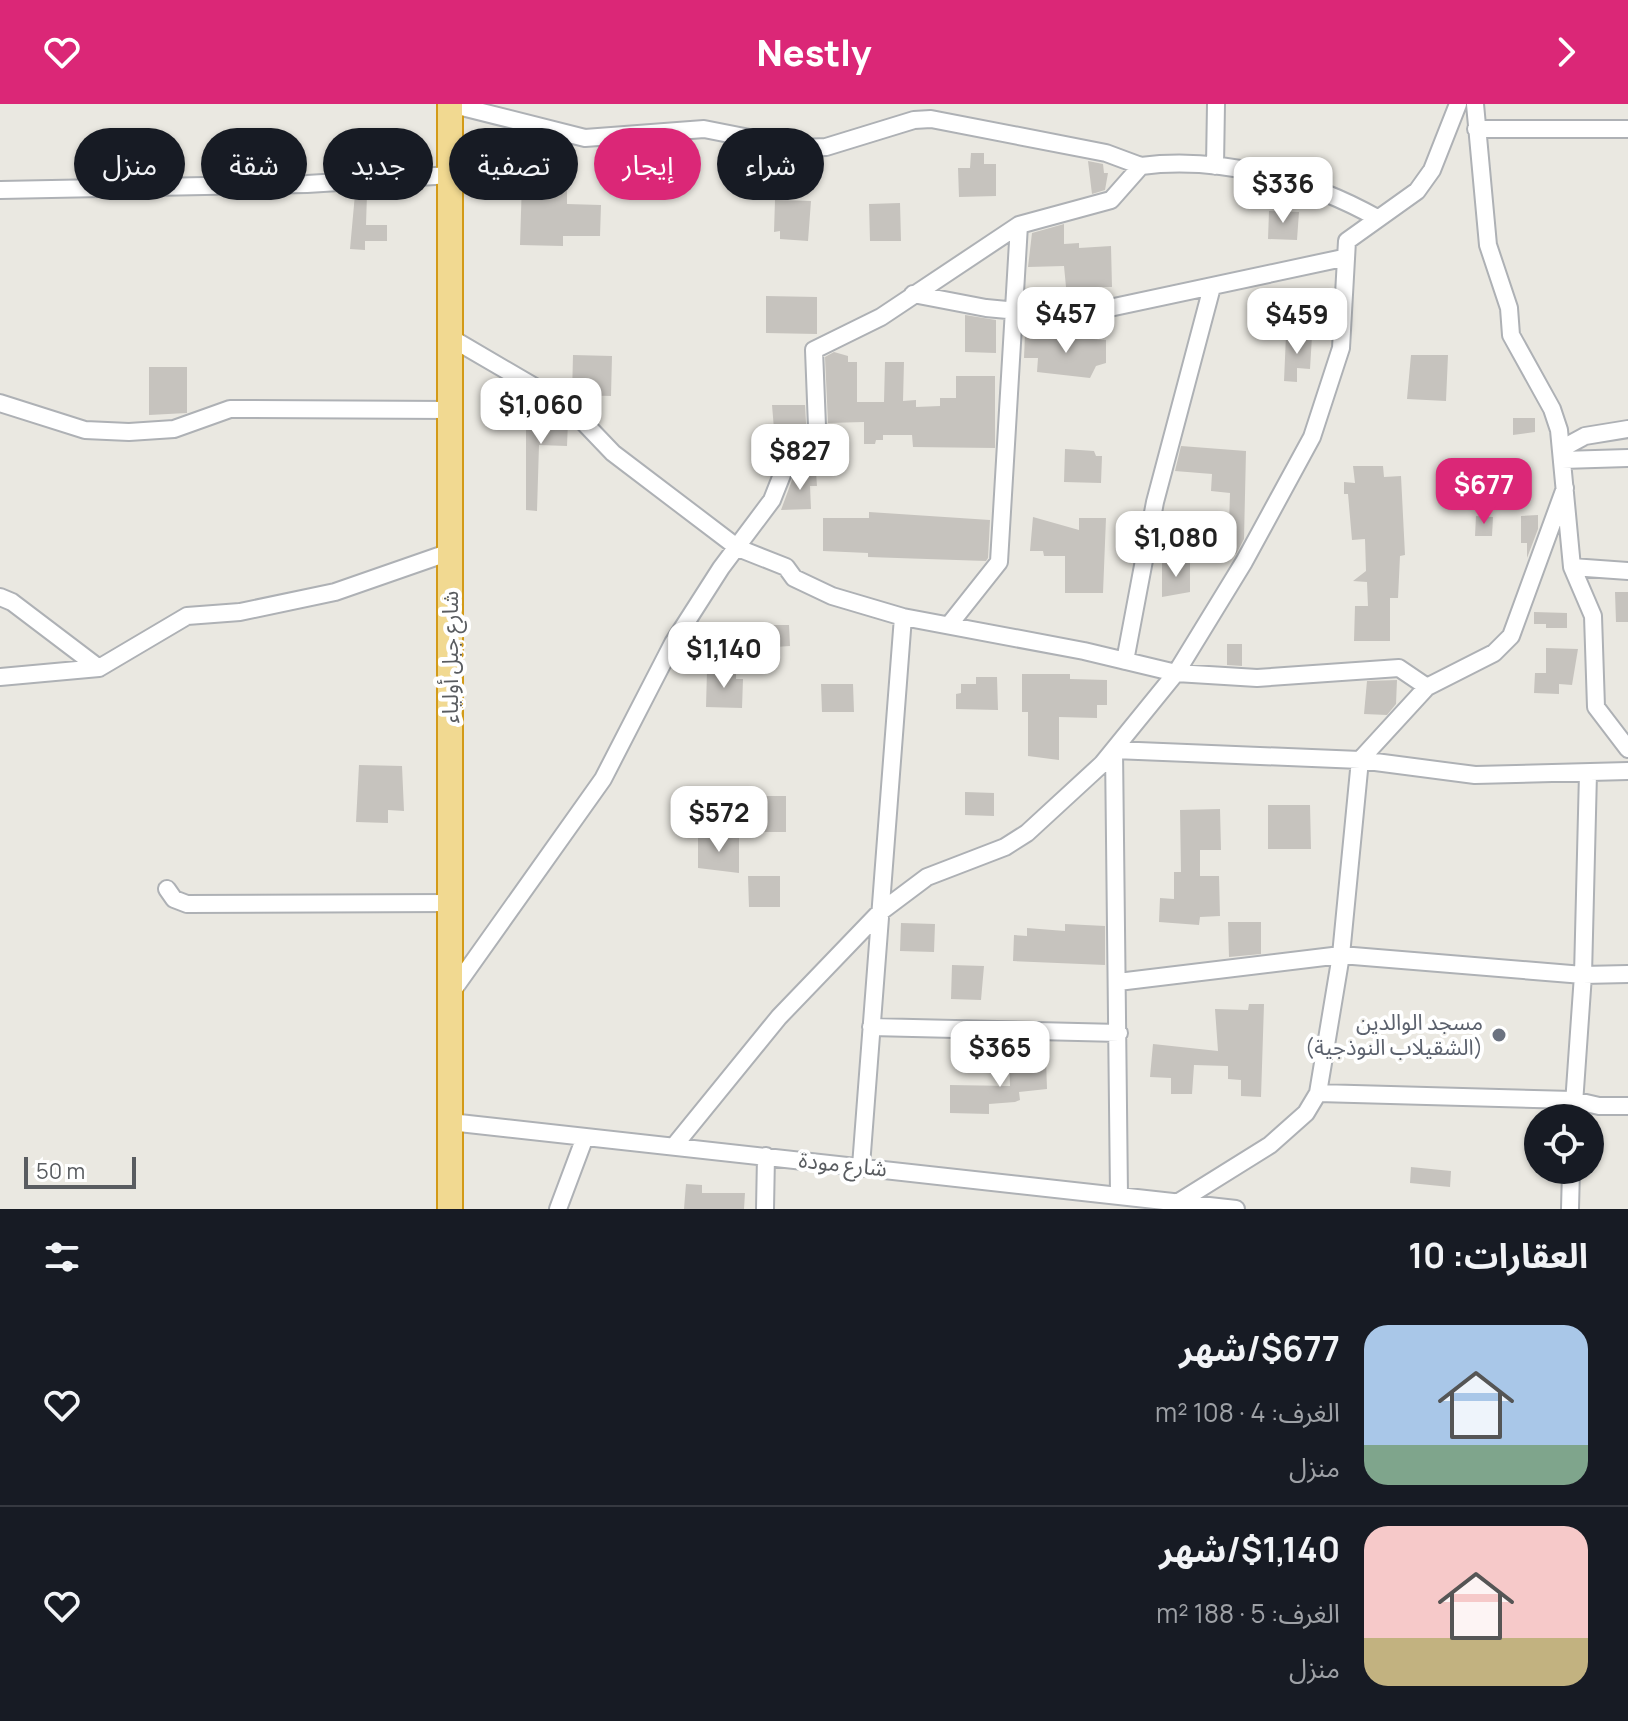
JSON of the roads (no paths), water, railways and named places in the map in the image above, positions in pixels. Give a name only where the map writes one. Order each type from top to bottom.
[{"type":"highway","name":"شارع جبل أولياء","points":[[450,104],[450,128]]},
{"type":"highway","name":"شارع جبل أولياء","points":[[450,1209],[451,200]]},
{"type":"street","points":[[450,104],[585,138],[704,129],[800,148],[826,147],[914,120],[931,119],[1106,153],[1141,166],[1173,162],[1215,166],[1311,187],[1339,197],[1377,218]]},
{"type":"street","points":[[1215,166],[1216,104]]},
{"type":"street","points":[[674,1146],[779,1017],[879,913],[927,877],[1005,847],[1027,833],[1114,750],[1176,673],[1307,450],[1339,356],[1343,258],[1352,234],[1417,191],[1426,180],[1458,104]]},
{"type":"street","points":[[1475,104],[1488,245],[1509,308],[1511,335],[1552,409],[1562,454],[1572,567],[1593,616],[1596,707],[1628,749]]},
{"type":"street","points":[[1476,129],[1628,129]]},
{"type":"street","points":[[450,994],[603,779],[673,643],[772,500],[789,457],[818,452],[814,350],[881,317],[1019,225],[1111,200],[1141,166]]},
{"type":"street","points":[[0,190],[307,184],[449,175]]},
{"type":"street","points":[[949,625],[999,562],[1019,225]]},
{"type":"street","points":[[913,294],[1014,311],[1072,316],[1212,287],[1260,273],[1343,258]]},
{"type":"street","points":[[1125,661],[1155,502],[1212,287]]},
{"type":"street","points":[[451,338],[569,407],[613,453],[738,548],[786,567],[794,578],[832,596],[903,617],[1176,673],[1257,678],[1399,668],[1427,687]]},
{"type":"street","points":[[0,403],[76,427],[113,431],[174,429],[230,409],[451,410]]},
{"type":"street","points":[[1562,454],[1585,436],[1628,429]]},
{"type":"street","points":[[1562,454],[1628,458]]},
{"type":"street","points":[[1177,1203],[1270,1145],[1306,1113],[1318,1093],[1341,955],[1360,760],[1427,687],[1494,653],[1511,636],[1565,488]]},
{"type":"street","points":[[0,677],[99,668],[187,616],[240,612],[297,601],[450,552]]},
{"type":"street","points":[[1572,567],[1628,571]]},
{"type":"street","points":[[0,597],[12,602],[99,668]]},
{"type":"street","points":[[861,1166],[903,617]]},
{"type":"street","points":[[1114,750],[1360,760],[1475,775],[1628,771]]},
{"type":"street","points":[[1114,750],[1119,1195]]},
{"type":"street","points":[[1573,1104],[1583,975],[1588,773]]},
{"type":"street","points":[[167,889],[174,899],[187,904],[450,903]]},
{"type":"street","points":[[1118,982],[1341,955],[1583,975],[1628,974]]},
{"type":"street","points":[[871,1027],[1119,1033]]},
{"type":"street","points":[[1318,1093],[1573,1100],[1599,1106],[1628,1106]]},
{"type":"street","name":"شارع مودة","points":[[450,1122],[1236,1209]]},
{"type":"street","points":[[558,1209],[585,1137]]},
{"type":"street","points":[[765,1209],[766,1156]]},
{"type":"street","points":[[1570,1209],[1571,1184]]},
{"type":"street","points":[[1079,1191],[1079,1209]]},
{"type":"place","name":"مسجد الوالدين (الشقيلاب النوذجية)","points":[[1499,1035]]}]
